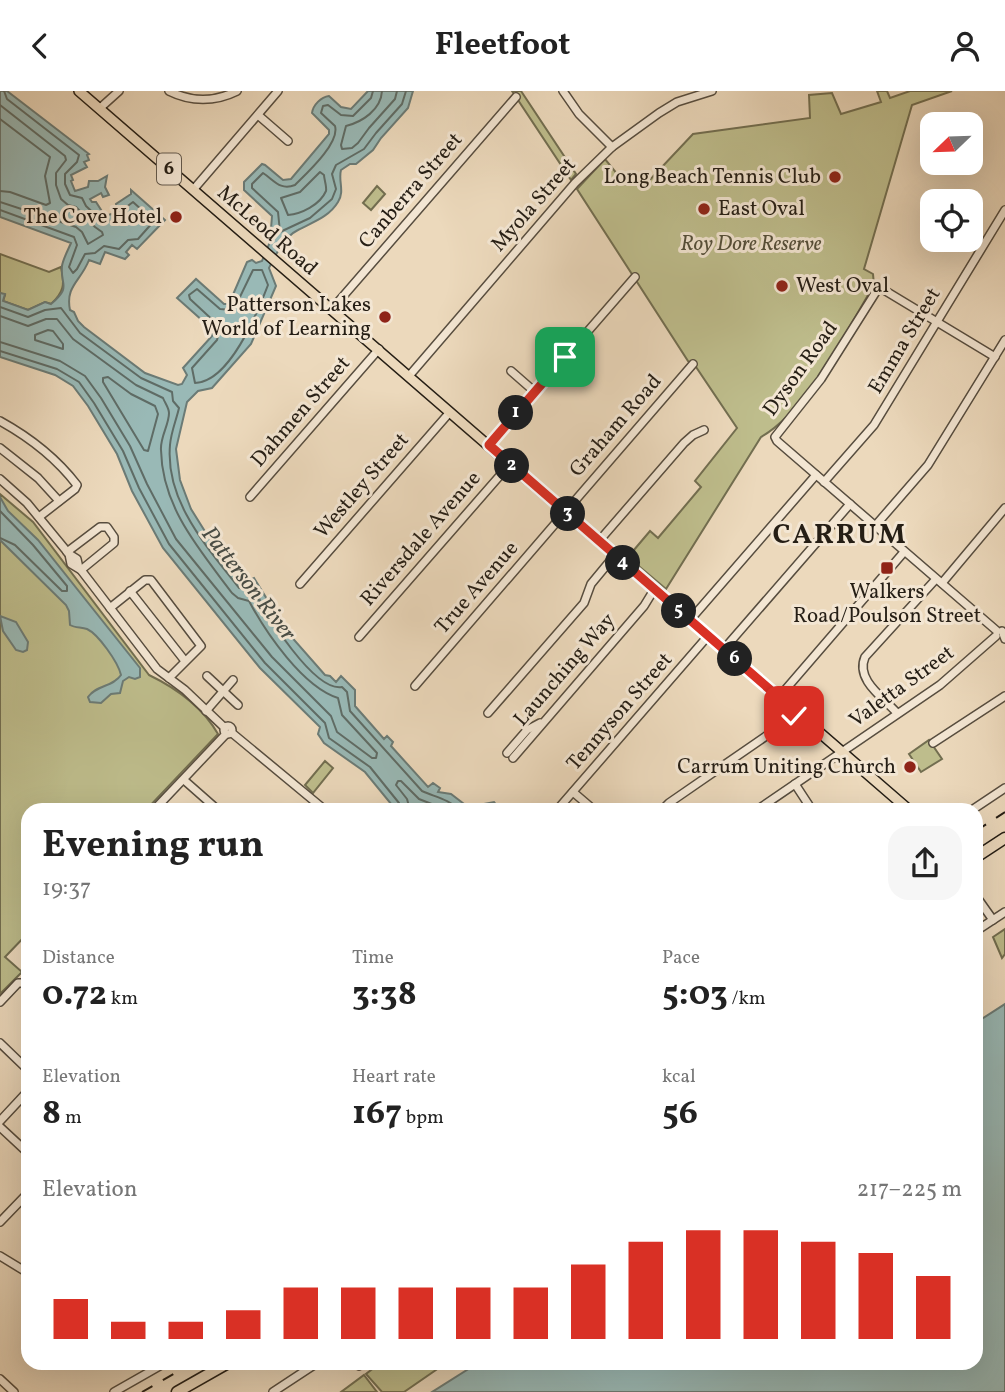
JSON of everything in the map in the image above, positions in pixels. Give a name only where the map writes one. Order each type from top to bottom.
[{"type":"highway","points":[[983,852],[1005,838]]},
{"type":"highway","points":[[184,1390],[217,1370]]},
{"type":"main road","name":"McLeod Road","points":[[79,91],[901,803]]},
{"type":"street","points":[[97,107],[111,91]]},
{"type":"street","points":[[97,107],[119,91]]},
{"type":"street","points":[[169,91],[200,100],[237,91]]},
{"type":"street","points":[[192,190],[278,91]]},
{"type":"street","points":[[563,91],[579,114],[612,147]]},
{"type":"street","name":"Myola Street","points":[[409,376],[575,183],[612,147],[677,102],[712,91]]},
{"type":"street","name":"Canberra Street","points":[[332,309],[516,97]]},
{"type":"street","points":[[258,115],[288,141]]},
{"type":"street","name":"Emma Street","points":[[824,482],[874,425],[1005,210]]},
{"type":"street","points":[[489,445],[635,277]]},
{"type":"street","name":"Dyson Road","points":[[816,475],[776,441],[775,437],[817,385],[879,287],[937,321]]},
{"type":"street","points":[[937,321],[995,357]]},
{"type":"street","points":[[875,526],[929,465],[1005,340]]},
{"type":"street","name":"Dahmen Street","points":[[250,497],[379,349]]},
{"type":"street","name":"Graham Road","points":[[565,512],[693,364]]},
{"type":"street","points":[[511,372],[535,392]]},
{"type":"street","name":"Westley Street","points":[[300,584],[450,412]]},
{"type":"street","points":[[0,421],[46,453],[76,484],[75,489],[39,517]]},
{"type":"street","points":[[599,541],[684,443],[704,430]]},
{"type":"street","points":[[0,448],[38,478],[59,501]]},
{"type":"street","name":"Riversdale Avenue","points":[[359,637],[510,464]]},
{"type":"street","points":[[690,620],[816,475],[1001,634]]},
{"type":"street","points":[[0,479],[22,497],[76,559],[80,569],[157,669],[185,690],[227,731],[315,803]]},
{"type":"street","points":[[724,649],[850,504]]},
{"type":"street","points":[[897,713],[866,680],[862,670],[865,657],[1005,508]]},
{"type":"street","name":"True Avenue","points":[[415,686],[565,512]]},
{"type":"street","points":[[68,553],[100,527],[107,527],[114,537],[114,543],[80,569]]},
{"type":"street","points":[[779,697],[904,552]]},
{"type":"street","points":[[488,713],[584,603],[591,584],[615,555]]},
{"type":"street","points":[[110,608],[145,580],[151,580],[200,643],[200,648],[169,678]]},
{"type":"street","name":"Launching Way","points":[[510,755],[547,718],[644,606],[652,593],[649,585]]},
{"type":"street","points":[[130,591],[185,661]]},
{"type":"street","name":"Launching Way","points":[[644,606],[661,595]]},
{"type":"street","name":"Valetta Street","points":[[768,803],[943,682],[1001,634]]},
{"type":"street","name":"Tennyson Street","points":[[563,803],[708,636]]},
{"type":"street","points":[[207,676],[238,705]]},
{"type":"street","points":[[206,711],[233,680]]},
{"type":"street","points":[[933,743],[1005,696]]},
{"type":"street","points":[[669,803],[798,714]]},
{"type":"street","points":[[161,803],[227,731]]},
{"type":"street","points":[[184,780],[210,803]]},
{"type":"street","points":[[795,784],[807,803]]},
{"type":"street","points":[[982,803],[1005,788]]},
{"type":"street","points":[[573,792],[586,803]]},
{"type":"street","points":[[983,906],[993,920]]},
{"type":"street","points":[[983,926],[1005,912]]},
{"type":"street","points":[[0,1002],[21,983]]},
{"type":"street","points":[[0,1043],[21,1063]]},
{"type":"street","points":[[0,1121],[21,1098]]},
{"type":"street","points":[[0,1127],[21,1146]]},
{"type":"street","points":[[0,1222],[21,1200]]},
{"type":"street","points":[[0,1256],[21,1269]]},
{"type":"street","points":[[273,1392],[306,1370]]},
{"type":"street","points":[[114,1392],[151,1371]]},
{"type":"street","points":[[0,1379],[14,1392]]},
{"type":"green space","points":[[512,91],[521,91],[576,174],[571,180]]},
{"type":"green space","name":"Roy Dore Reserve","points":[[877,91],[887,91],[890,98],[910,91],[952,91],[912,105],[864,269],[873,274],[874,285],[810,390],[778,425],[761,437],[666,589],[628,557],[650,531],[658,538],[701,487],[695,481],[737,428],[696,367],[688,361],[577,189],[605,159],[626,185],[645,185],[693,134],[810,118],[809,95],[832,93],[841,114],[881,102]]},
{"type":"green space","points":[[377,186],[385,194],[371,210],[363,203]]},
{"type":"green space","points":[[0,254],[49,272],[61,267],[63,283],[59,296],[51,304],[45,302],[28,310],[3,301],[5,295],[0,293]]},
{"type":"green space","points":[[0,494],[33,522],[149,675],[188,700],[205,716],[218,734],[153,803],[21,803],[21,940],[5,957],[21,973],[0,994]]},
{"type":"green space","points":[[929,740],[942,759],[921,772],[909,754]]},
{"type":"green space","points":[[325,761],[333,768],[313,793],[305,785]]},
{"type":"green space","points":[[1005,929],[1005,954],[1002,958],[993,937]]},
{"type":"green space","points":[[371,1370],[436,1370],[404,1392],[382,1392],[366,1374]]},
{"type":"green space","points":[[364,1375],[377,1392],[341,1392]]},
{"type":"water","name":"Patterson River","points":[[0,91],[7,91],[89,154],[89,160],[84,162],[87,167],[71,175],[75,191],[88,187],[89,181],[98,181],[107,176],[105,187],[109,195],[103,197],[101,193],[90,199],[96,202],[105,216],[118,212],[116,204],[131,194],[131,190],[165,220],[137,249],[132,245],[126,252],[129,255],[125,259],[105,252],[100,264],[89,260],[72,289],[69,302],[70,310],[84,327],[145,373],[182,384],[187,375],[183,368],[212,336],[213,330],[177,298],[196,279],[224,304],[229,304],[247,262],[262,261],[270,242],[272,216],[244,190],[244,182],[262,164],[283,180],[291,179],[329,134],[329,130],[312,113],[323,98],[329,96],[341,107],[351,109],[368,91],[413,91],[408,108],[373,150],[356,164],[350,164],[341,170],[341,194],[330,212],[293,233],[281,246],[269,268],[276,286],[251,344],[212,388],[198,391],[187,402],[176,449],[180,480],[191,509],[244,584],[249,582],[258,601],[260,600],[250,580],[254,578],[288,633],[325,675],[336,682],[341,676],[355,690],[355,706],[384,739],[387,736],[393,742],[391,746],[428,787],[433,783],[440,788],[438,792],[451,794],[463,803],[390,803],[365,772],[324,743],[318,734],[320,727],[260,668],[163,548],[132,491],[117,454],[73,386],[55,375],[0,357],[0,293],[5,294],[3,301],[28,310],[45,302],[51,304],[64,286],[62,266],[71,243],[0,217]]},
{"type":"water","points":[[0,497],[8,511],[38,540],[140,668],[140,677],[129,677],[123,681],[120,693],[111,694],[101,703],[90,702],[88,697],[91,693],[118,679],[121,675],[119,669],[97,636],[87,629],[70,625],[66,605],[0,540]]},
{"type":"water","points":[[0,616],[16,622],[28,642],[27,650],[16,650],[3,631]]},
{"type":"water","points":[[1005,1004],[1005,1392],[432,1392],[467,1370],[983,1370],[983,1018]]},
{"type":"railway","points":[[983,826],[1005,812]]},
{"type":"railway","points":[[142,1392],[181,1370]]},
{"type":"place","name":"Long Beach Tennis Club","points":[[835,177]]},
{"type":"place","name":"East Oval","points":[[704,209]]},
{"type":"place","name":"The Cove Hotel","points":[[176,217]]},
{"type":"place","name":"West Oval","points":[[782,286]]},
{"type":"place","name":"Patterson Lakes World of Learning","points":[[385,317]]},
{"type":"place","name":"Walkers Road/Poulson Street","points":[[887,568]]},
{"type":"place","name":"Carrum Uniting Church","points":[[910,767]]},
{"type":"district","name":"CARRUM","points":[[840,535]]},
{"type":"route","points":[[565,357],[489,445],[798,714],[794,716]]}]
